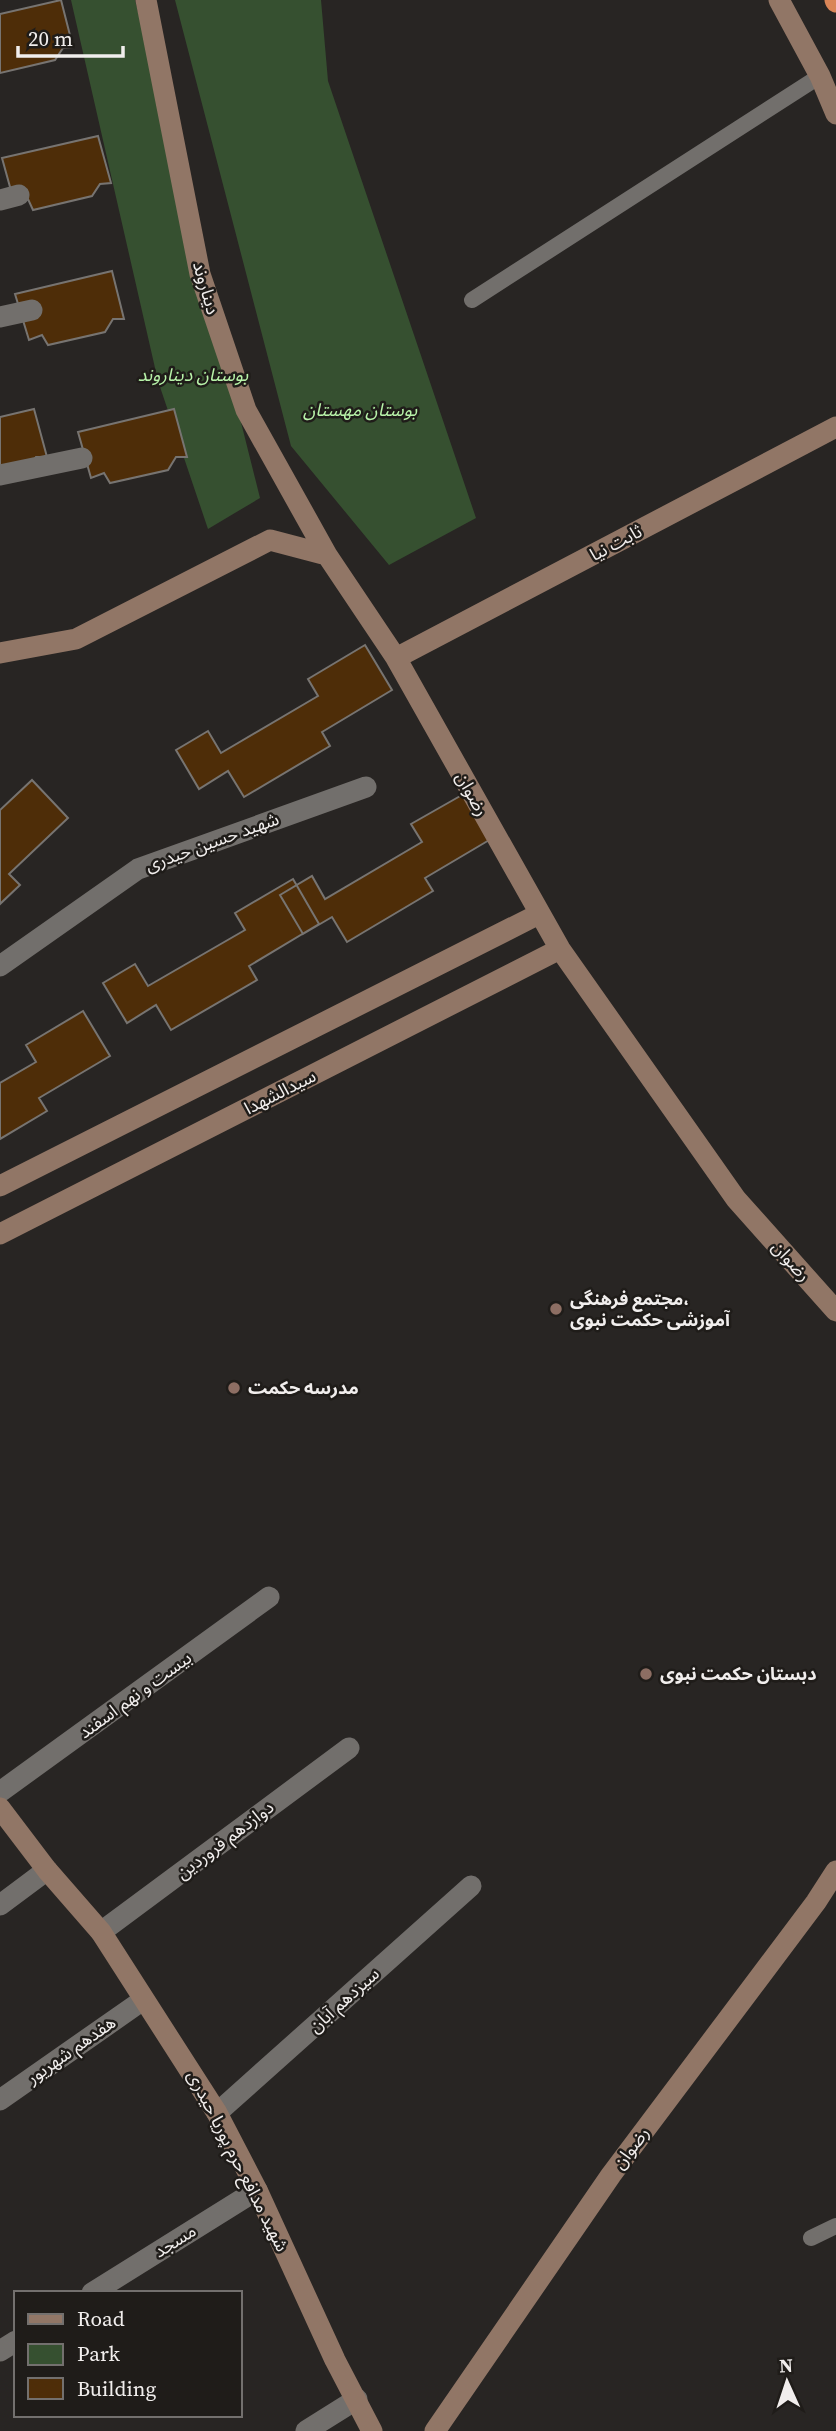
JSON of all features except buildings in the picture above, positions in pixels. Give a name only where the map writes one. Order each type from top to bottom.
[{"type":"main road","name":"دیناروند","points":[[146,0],[200,274],[246,410],[327,555]]},
{"type":"main road","points":[[779,0],[820,76],[836,114]]},
{"type":"main road","name":"ثابت نیا","points":[[396,658],[836,427]]},
{"type":"main road","points":[[0,653],[76,639],[270,540],[327,555]]},
{"type":"main road","name":"رضوان","points":[[327,555],[396,658],[560,949],[736,1199],[836,1311]]},
{"type":"main road","points":[[0,1186],[539,914]]},
{"type":"main road","name":"سیدالشهدا","points":[[0,1234],[560,949]]},
{"type":"main road","name":"شهید مدافع حرم پوریا حیدری","points":[[0,1808],[47,1870],[101,1931],[217,2113],[257,2190],[335,2360],[372,2431]]},
{"type":"main road","name":"رضوان","points":[[435,2431],[611,2175],[816,1902],[836,1871]]},
{"type":"street","points":[[0,317],[32,310]]},
{"type":"street","points":[[0,475],[82,458]]},
{"type":"street","name":"شهید حسین حیدری","points":[[0,966],[138,869],[366,787]]},
{"type":"street","name":"بیست و نهم اسفند","points":[[0,1792],[269,1597]]},
{"type":"street","name":"دوازدهم فروردین","points":[[101,1931],[349,1748]]},
{"type":"street","points":[[0,1905],[47,1870]]},
{"type":"street","name":"سیزدهم آبان","points":[[217,2113],[471,1886]]},
{"type":"street","name":"هفدهم شهریور","points":[[0,2099],[143,2000]]},
{"type":"street","name":"مسجد","points":[[95,2291],[257,2190]]},
{"type":"street","points":[[306,2431],[357,2399]]},
{"type":"lane","points":[[472,300],[820,76]]},
{"type":"lane","points":[[811,2238],[836,2226]]},
{"type":"green space","name":"بوستان دیناروند","points":[[71,0],[135,0],[260,498],[208,529],[158,381]]},
{"type":"green space","name":"بوستان مهستان","points":[[175,0],[321,0],[328,81],[476,518],[389,565],[291,446]]},
{"type":"place","name":"مجتمع‌ فرهنگی، آموزشی حکمت نبوی","points":[[556,1309]]},
{"type":"place","name":"مدرسه حکمت","points":[[234,1388]]},
{"type":"place","name":"دبستان حکمت نبوی","points":[[646,1674]]}]
